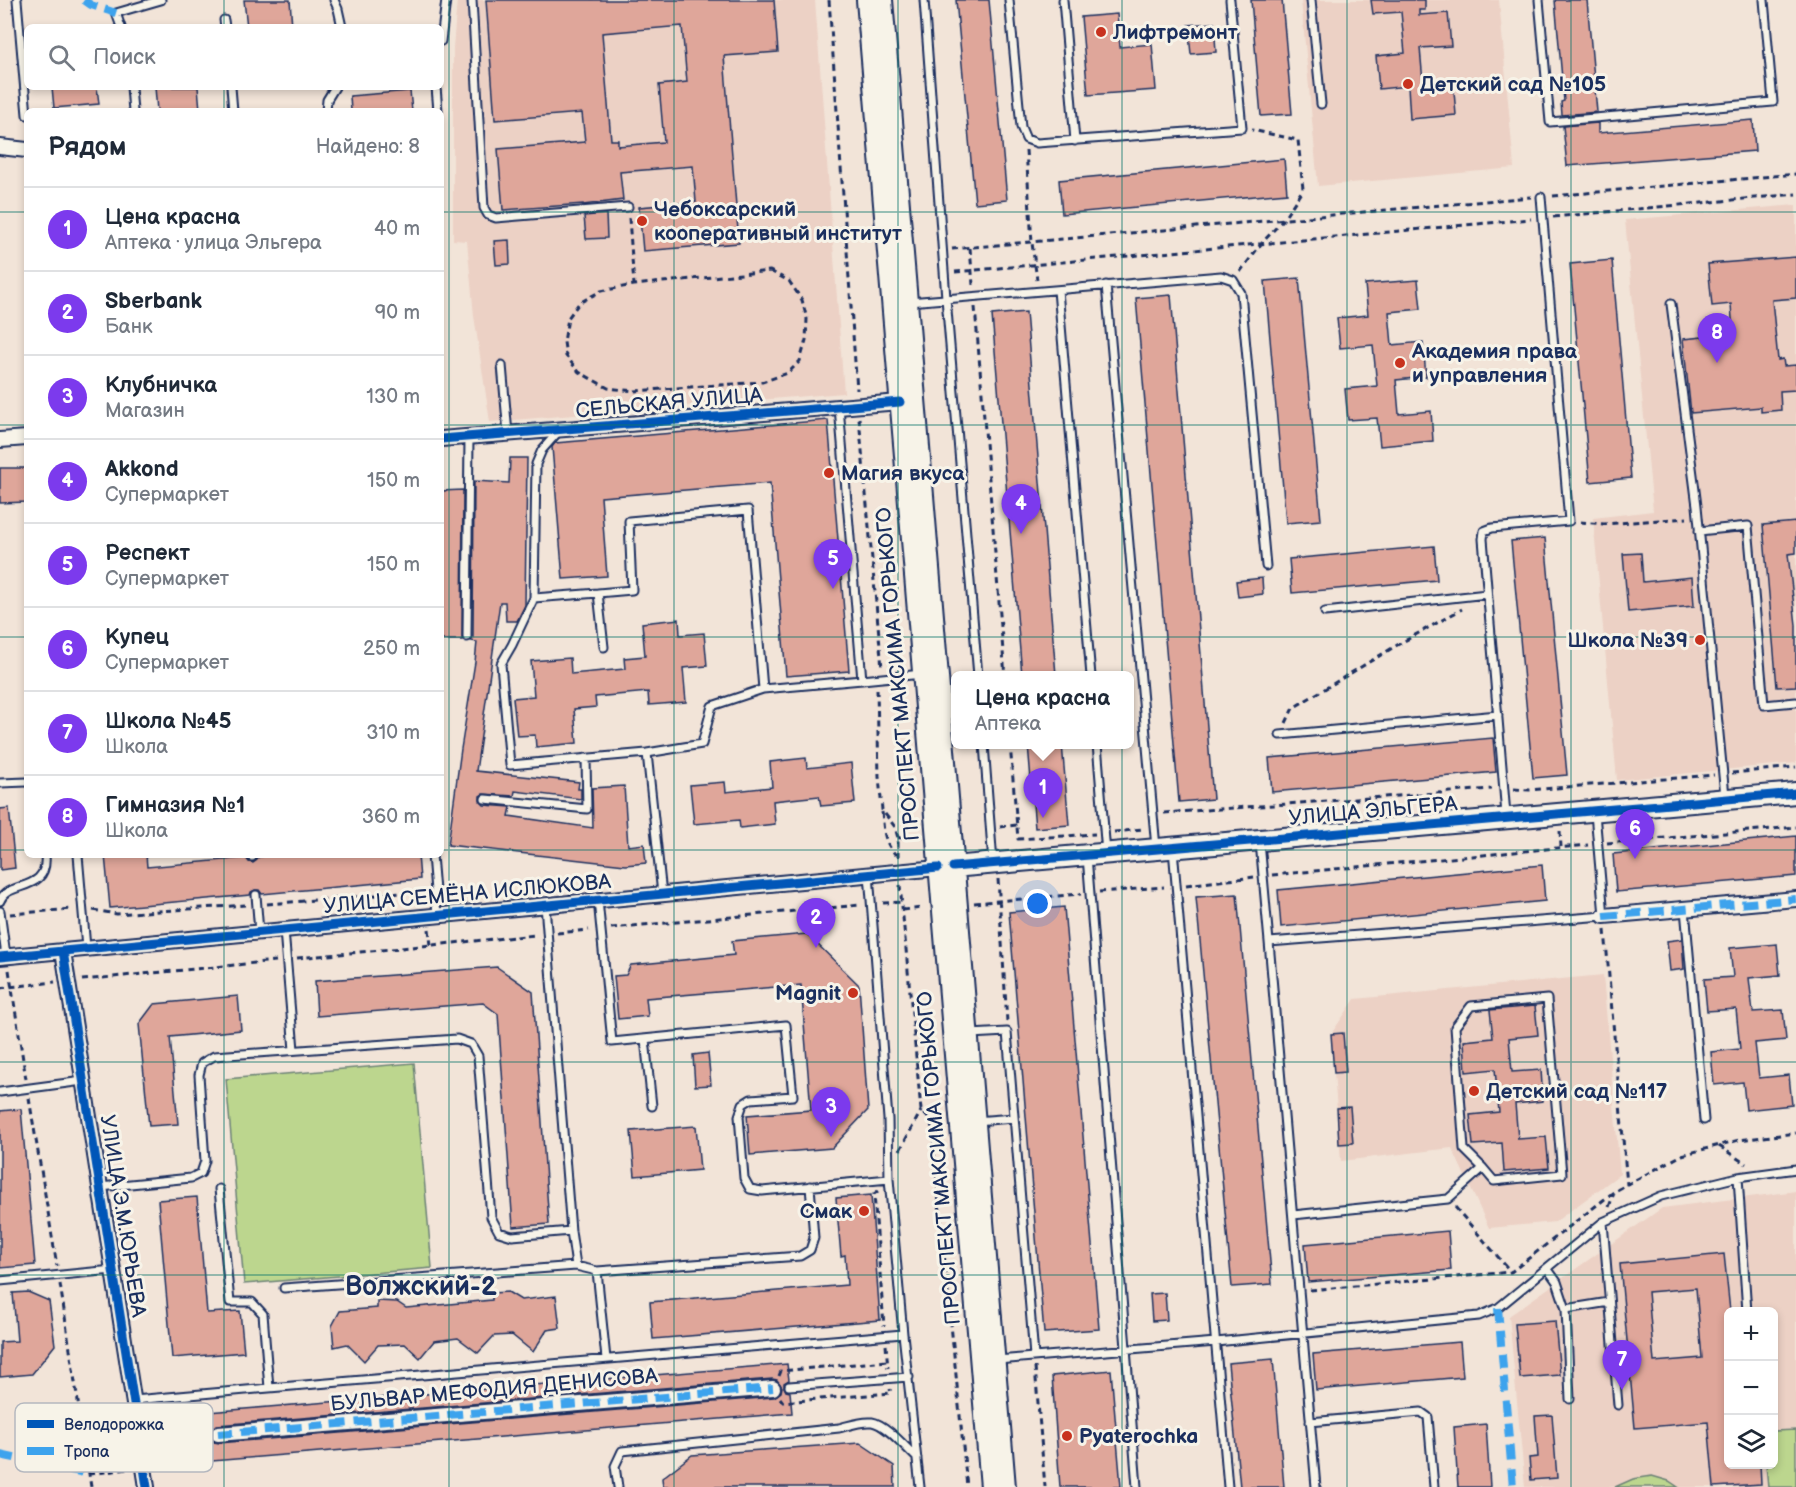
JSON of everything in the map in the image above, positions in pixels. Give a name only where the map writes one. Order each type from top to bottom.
[{"type":"main road","name":"ПРОСПЕКТ МАКСИМА ГОРЬКОГО","points":[[867,0],[899,303],[987,1361],[1005,1487]]},
{"type":"main road","name":"ПРОСПЕКТ МАКСИМА ГОРЬКОГО","points":[[882,0],[899,303]]},
{"type":"main road","name":"ПРОСПЕКТ МАКСИМА ГОРЬКОГО","points":[[907,401],[922,674],[967,1035],[974,1121],[987,1361],[991,1487]]},
{"type":"main road","name":"УЛИЦА ЭЛЬГЕРА","points":[[945,867],[995,867],[1097,854],[1796,793]]},
{"type":"street","points":[[0,147],[24,150]]},
{"type":"street","name":"СЕЛЬСКАЯ УЛИЦА","points":[[444,439],[907,401]]},
{"type":"street","points":[[0,440],[24,438]]},
{"type":"street","name":"УЛИЦА СЕМЁНА ИСЛЮКОВА","points":[[3,956],[945,867]]},
{"type":"street","points":[[1604,916],[1796,899]]},
{"type":"street","name":"УЛИЦА Э.М.ЮРЬЕВА","points":[[63,951],[134,1403]]},
{"type":"street","name":"БУЛЬВАР МЕФОДИЯ ДЕНИСОВА","points":[[218,1434],[773,1388]]},
{"type":"street","name":"УЛИЦА Э.М.ЮРЬЕВА","points":[[145,1472],[147,1487]]},
{"type":"lane","points":[[17,0],[24,80]]},
{"type":"lane","points":[[120,24],[116,13],[161,0]]},
{"type":"lane","points":[[334,0],[341,24]]},
{"type":"lane","points":[[443,24],[446,0]]},
{"type":"lane","points":[[472,0],[484,208],[488,215],[496,218],[628,207]]},
{"type":"lane","points":[[924,0],[944,273],[978,671]]},
{"type":"lane","points":[[1009,0],[1021,127],[1026,139],[1037,143],[1242,128],[1230,0]]},
{"type":"lane","points":[[1064,0],[1075,141]]},
{"type":"lane","points":[[1311,0],[1321,104]]},
{"type":"lane","points":[[1539,0],[1550,122],[1773,102],[1764,0]]},
{"type":"lane","points":[[25,90],[26,108]]},
{"type":"lane","points":[[131,90],[133,108]]},
{"type":"lane","points":[[231,90],[233,108]]},
{"type":"lane","points":[[326,108],[327,100],[333,90]]},
{"type":"lane","points":[[436,90],[438,108]]},
{"type":"lane","points":[[1506,818],[1487,594],[1484,531],[1492,528],[1569,521],[1540,197]]},
{"type":"lane","points":[[899,303],[1221,276],[1233,280],[1241,293],[1266,566]]},
{"type":"lane","points":[[1106,285],[1216,1342],[1228,1487]]},
{"type":"lane","points":[[1058,290],[1091,671]]},
{"type":"lane","points":[[1671,304],[1698,518],[1725,799]]},
{"type":"lane","points":[[502,364],[508,434]]},
{"type":"lane","points":[[839,407],[862,680]]},
{"type":"lane","points":[[560,430],[542,450],[536,464],[534,598],[501,664],[510,765],[647,753],[702,744],[712,705],[763,689],[922,674]]},
{"type":"lane","points":[[467,637],[469,437]]},
{"type":"lane","points":[[534,598],[632,590],[629,521],[748,510],[763,689]]},
{"type":"lane","points":[[1699,531],[1748,526],[1764,705],[1796,702]]},
{"type":"lane","points":[[598,593],[604,647]]},
{"type":"lane","points":[[1325,612],[1487,594]]},
{"type":"lane","points":[[1280,735],[1498,715]]},
{"type":"lane","points":[[984,749],[995,867]]},
{"type":"lane","points":[[1097,749],[1097,854],[1126,1349],[1137,1487]]},
{"type":"lane","points":[[647,753],[662,894]]},
{"type":"lane","points":[[485,799],[587,809],[586,758]]},
{"type":"lane","points":[[0,783],[24,782]]},
{"type":"lane","points":[[1269,942],[1604,916],[1594,810]]},
{"type":"lane","points":[[1260,839],[1316,1487]]},
{"type":"lane","points":[[0,901],[1,896],[8,891],[26,886],[36,880],[43,871],[45,858]]},
{"type":"lane","points":[[78,858],[86,948]]},
{"type":"lane","points":[[432,858],[437,915]]},
{"type":"lane","points":[[869,874],[888,1119],[889,1179],[920,1487]]},
{"type":"lane","points":[[256,895],[259,932]]},
{"type":"lane","points":[[598,900],[612,1042],[786,1025],[793,1096],[751,1099],[743,1104],[739,1116],[744,1178],[750,1189],[762,1191],[889,1179]]},
{"type":"lane","points":[[545,905],[571,1231],[576,1266]]},
{"type":"lane","points":[[1685,909],[1704,1120]]},
{"type":"lane","points":[[0,913],[3,956]]},
{"type":"lane","points":[[284,930],[294,1050]]},
{"type":"lane","points":[[1547,999],[1562,1174],[1494,1181],[1483,1168],[1464,1149],[1455,1028],[1471,1006],[1547,999]]},
{"type":"lane","points":[[967,1035],[1007,1032],[1034,1356]]},
{"type":"lane","points":[[100,1187],[191,1178],[201,1173],[205,1161],[199,1075],[202,1063],[214,1056],[457,1039],[471,1044],[478,1056],[491,1216],[499,1232],[512,1236],[571,1231]]},
{"type":"lane","points":[[645,1039],[652,1106]]},
{"type":"lane","points":[[0,1092],[83,1081]]},
{"type":"lane","points":[[974,1121],[1014,1118]]},
{"type":"lane","points":[[1293,1215],[1448,1198],[1483,1168]]},
{"type":"lane","points":[[987,1361],[1216,1342],[1479,1316],[1498,1308],[1603,1222],[1661,1196],[1738,1177],[1796,1169]]},
{"type":"lane","points":[[1738,1177],[1747,1307]]},
{"type":"lane","points":[[284,1288],[576,1266],[597,1271],[800,1256],[810,1250],[814,1238],[810,1186]]},
{"type":"lane","points":[[219,1189],[230,1302],[252,1302],[263,1314],[269,1388]]},
{"type":"lane","points":[[1603,1222],[1618,1405]]},
{"type":"lane","points":[[1547,1268],[1557,1282],[1566,1309],[1570,1398]]},
{"type":"lane","points":[[0,1281],[113,1270]]},
{"type":"lane","points":[[597,1271],[606,1359]]},
{"type":"lane","points":[[1566,1309],[1609,1302]]},
{"type":"lane","points":[[134,1400],[903,1334]]},
{"type":"lane","points":[[789,1386],[909,1377]]},
{"type":"lane","points":[[1310,1422],[1421,1412],[1428,1417],[1434,1487]]},
{"type":"lane","points":[[618,1487],[615,1466],[622,1451],[839,1428],[855,1423],[874,1422],[883,1426],[917,1459]]},
{"type":"path","points":[[829,0],[857,399]]},
{"type":"path","points":[[1233,280],[1283,220],[1303,189],[1298,140],[1242,128]]},
{"type":"path","points":[[1026,139],[1032,243],[1039,291]]},
{"type":"path","points":[[943,250],[1796,174]]},
{"type":"path","points":[[944,273],[1796,194]]},
{"type":"path","points":[[628,207],[634,285]]},
{"type":"path","points":[[970,248],[1005,671]]},
{"type":"path","points":[[770,271],[789,281],[802,300],[807,319],[806,340],[800,361],[788,373],[762,382],[634,391],[608,388],[579,372],[566,356],[564,342],[568,318],[579,303],[601,291],[634,285],[770,271]]},
{"type":"path","points":[[859,412],[882,671]]},
{"type":"path","points":[[1569,521],[1604,524],[1698,518]]},
{"type":"path","points":[[1280,735],[1293,708],[1487,594]]},
{"type":"path","points":[[877,686],[879,777],[885,839],[897,856]]},
{"type":"path","points":[[1010,749],[1018,839],[1100,833]]},
{"type":"path","points":[[1728,773],[1796,767]]},
{"type":"path","points":[[1519,789],[1530,790],[1718,774]]},
{"type":"path","points":[[1163,813],[1498,789]]},
{"type":"path","points":[[882,810],[895,826],[898,838],[898,863]]},
{"type":"path","points":[[1559,823],[1561,847]]},
{"type":"path","points":[[996,828],[1017,825]]},
{"type":"path","points":[[1606,843],[1796,827]]},
{"type":"path","points":[[1116,832],[1148,828]]},
{"type":"path","points":[[898,838],[916,836]]},
{"type":"path","points":[[1273,875],[1588,845]]},
{"type":"path","points":[[995,867],[1000,901],[1007,1032]]},
{"type":"path","points":[[1182,885],[1256,877]]},
{"type":"path","points":[[900,881],[921,1110],[900,1151]]},
{"type":"path","points":[[1095,892],[1170,886]]},
{"type":"path","points":[[0,913],[82,909],[117,914],[435,889]]},
{"type":"path","points":[[972,903],[1081,894]]},
{"type":"path","points":[[0,988],[547,933],[902,902]]},
{"type":"path","points":[[903,910],[922,908]]},
{"type":"path","points":[[1604,916],[1627,1185]]},
{"type":"path","points":[[3,956],[12,987],[79,1403]]},
{"type":"path","points":[[921,1110],[931,1121],[967,1487]]},
{"type":"path","points":[[1299,1291],[1511,1272],[1615,1191],[1682,1155],[1739,1140],[1796,1133]]},
{"type":"path","points":[[1719,1146],[1760,1174]]},
{"type":"path","points":[[1448,1198],[1511,1272]]},
{"type":"path","points":[[1034,1356],[1045,1487]]},
{"type":"path","points":[[90,1472],[92,1487]]},
{"type":"shaded area","name":"Чебоксарский кооперативный институт","points":[[457,0],[815,0],[844,393],[490,422],[474,316],[467,241],[453,240],[453,48]]},
{"type":"shaded area","name":"Детский сад №105","points":[[1301,0],[1499,0],[1514,168],[1318,186]]},
{"type":"shaded area","points":[[1796,205],[1796,763],[1617,780],[1593,518],[1653,511],[1625,220]]},
{"type":"shaded area","name":"Детский сад №117","points":[[1603,975],[1620,1174],[1555,1222],[1489,1228],[1452,1148],[1341,1161],[1331,1034],[1355,999]]},
{"type":"shaded area","points":[[1796,1191],[1796,1487],[1525,1487],[1509,1316],[1662,1208]]},
{"type":"green space","points":[[414,1063],[432,1268],[244,1284],[226,1079]]},
{"type":"green space","points":[[1796,1430],[1796,1487],[1768,1487],[1766,1469],[1778,1469],[1778,1431]]},
{"type":"green space","points":[[1652,1476],[1669,1481],[1678,1487],[1615,1487],[1633,1479]]},
{"type":"building","points":[[244,0],[290,0],[292,24],[247,24]]},
{"type":"building","points":[[486,0],[774,0],[778,52],[724,56],[739,243],[643,251],[639,207],[696,202],[693,166],[620,172],[623,200],[503,210],[498,149],[585,142],[582,113],[495,120]],"holes":[[[682,26],[687,82],[659,85],[664,142],[618,146],[618,140],[611,140],[602,33]]]},
{"type":"building","points":[[956,0],[989,0],[1007,200],[975,203]]},
{"type":"building","points":[[1251,0],[1282,0],[1292,114],[1261,116]]},
{"type":"building","points":[[1371,0],[1425,0],[1425,10],[1419,10],[1419,15],[1448,13],[1451,46],[1420,48],[1423,82],[1453,80],[1456,115],[1410,119],[1408,86],[1379,89],[1376,56],[1405,53],[1401,12],[1373,14]]},
{"type":"building","points":[[1555,0],[1587,0],[1597,112],[1562,115],[1561,102],[1564,101]]},
{"type":"building","points":[[1117,14],[1120,47],[1152,44],[1156,90],[1088,95],[1081,17]]},
{"type":"building","points":[[1214,23],[1216,52],[1191,54],[1188,25]]},
{"type":"building","points":[[52,90],[97,90],[99,104],[54,108]]},
{"type":"building","points":[[155,90],[198,90],[200,108],[157,108]]},
{"type":"building","points":[[410,91],[412,108],[351,108],[350,96]]},
{"type":"building","points":[[1753,120],[1755,151],[1567,166],[1563,126],[1598,123],[1598,133]]},
{"type":"building","points":[[1284,159],[1287,193],[1062,214],[1059,180]]},
{"type":"building","points":[[606,214],[607,238],[586,239],[584,216]]},
{"type":"building","points":[[509,240],[510,264],[496,265],[494,241]]},
{"type":"building","points":[[1796,257],[1796,298],[1772,300],[1778,360],[1783,359],[1784,366],[1796,365],[1796,390],[1780,391],[1781,410],[1761,412],[1761,407],[1691,413],[1683,339],[1733,334],[1731,304],[1712,306],[1708,264]]},
{"type":"building","points":[[1612,260],[1631,478],[1590,482],[1570,264]]},
{"type":"building","points":[[1299,278],[1321,520],[1286,523],[1265,281]]},
{"type":"building","name":"Академия права и управления","points":[[1418,280],[1421,309],[1389,312],[1392,345],[1423,342],[1426,377],[1396,380],[1399,414],[1431,411],[1433,441],[1380,446],[1377,418],[1348,420],[1345,389],[1377,386],[1373,345],[1340,348],[1337,318],[1368,315],[1365,284]]},
{"type":"building","points":[[1171,295],[1213,799],[1179,802],[1136,298]]},
{"type":"building","points":[[1026,312],[1056,671],[1022,671],[992,315]]},
{"type":"building","points":[[828,420],[849,671],[786,676],[770,483],[601,497],[607,576],[563,579],[552,447],[555,443]]},
{"type":"building","points":[[510,458],[527,458],[525,605],[517,621],[506,621],[505,602],[500,602],[476,771],[579,782],[578,789],[581,789],[581,799],[515,791],[514,796],[483,794],[480,796],[480,801],[484,805],[511,807],[509,816],[593,828],[592,788],[624,786],[628,846],[644,844],[646,863],[625,865],[448,845],[477,642],[471,641],[473,637],[474,481],[509,483]]},
{"type":"building","points":[[0,468],[24,468],[24,502],[0,503]]},
{"type":"building","points":[[463,490],[462,640],[444,640],[444,491]]},
{"type":"building","points":[[1796,522],[1796,553],[1788,554],[1796,625],[1796,686],[1777,687],[1763,525]]},
{"type":"building","points":[[1545,538],[1567,775],[1533,778],[1511,541]]},
{"type":"building","points":[[1434,546],[1437,580],[1292,593],[1289,559]]},
{"type":"building","points":[[1641,553],[1643,582],[1692,577],[1694,606],[1628,612],[1623,554]]},
{"type":"building","points":[[1262,578],[1263,594],[1238,597],[1236,581]]},
{"type":"building","points":[[679,619],[680,635],[704,633],[707,666],[683,668],[686,702],[649,705],[648,692],[595,697],[596,707],[574,709],[577,743],[536,747],[535,735],[517,736],[513,698],[534,696],[531,661],[570,658],[571,674],[625,669],[624,658],[645,656],[642,623]]},
{"type":"building","points":[[1493,738],[1496,772],[1272,792],[1269,758]]},
{"type":"building","points":[[1028,749],[1062,749],[1069,825],[1035,828]]},
{"type":"building","points":[[806,758],[807,768],[851,763],[855,803],[821,806],[819,796],[773,801],[775,824],[740,828],[739,820],[694,824],[690,785],[725,782],[726,792],[772,787],[770,762]]},
{"type":"building","points":[[9,808],[15,868],[0,870],[0,809]]},
{"type":"building","points":[[1796,836],[1796,876],[1616,892],[1613,854]]},
{"type":"building","points":[[105,858],[146,858],[147,867],[246,858],[253,863],[258,858],[418,858],[420,879],[262,894],[259,890],[255,890],[250,895],[110,908]]},
{"type":"building","points":[[1542,865],[1545,901],[1281,927],[1278,890]]},
{"type":"building","points":[[1237,894],[1272,1284],[1232,1287],[1196,897]]},
{"type":"building","points":[[1064,907],[1099,1329],[1044,1333],[1009,912]]},
{"type":"building","points":[[807,934],[859,985],[868,1110],[832,1148],[750,1155],[747,1115],[811,1110],[801,985],[646,998],[648,1016],[618,1019],[614,976],[626,975],[631,965],[734,955],[732,941]]},
{"type":"building","points":[[1682,939],[1684,969],[1670,971],[1667,941]]},
{"type":"building","points":[[1777,944],[1780,975],[1749,978],[1753,1012],[1783,1010],[1786,1040],[1755,1043],[1759,1078],[1789,1075],[1792,1105],[1746,1110],[1743,1082],[1714,1085],[1711,1052],[1740,1049],[1736,1009],[1707,1011],[1704,979],[1733,977],[1730,948]]},
{"type":"building","points":[[497,967],[533,992],[549,1224],[513,1227],[498,1014],[483,1003],[317,1016],[315,981]]},
{"type":"building","points":[[238,996],[241,1030],[170,1037],[178,1124],[149,1126],[139,1024],[154,1004]]},
{"type":"building","points":[[1535,1006],[1538,1035],[1509,1038],[1512,1072],[1541,1070],[1543,1101],[1515,1104],[1518,1139],[1546,1137],[1549,1168],[1504,1172],[1502,1143],[1473,1145],[1470,1115],[1499,1112],[1495,1069],[1466,1072],[1464,1041],[1493,1038],[1490,1010]]},
{"type":"building","points":[[1343,1033],[1346,1072],[1334,1073],[1331,1034]]},
{"type":"building","points":[[708,1053],[711,1085],[695,1086],[693,1055]]},
{"type":"building","points":[[1350,1107],[1353,1143],[1339,1144],[1337,1108]]},
{"type":"building","points":[[21,1109],[35,1265],[0,1268],[0,1111]]},
{"type":"building","points":[[696,1126],[700,1170],[635,1176],[631,1131]]},
{"type":"building","points":[[871,1195],[880,1320],[653,1339],[650,1302],[847,1285],[845,1255],[841,1256],[836,1198]]},
{"type":"building","points":[[197,1197],[207,1313],[240,1311],[244,1352],[172,1358],[158,1200]]},
{"type":"building","points":[[1448,1231],[1451,1270],[1308,1282],[1305,1244]]},
{"type":"building","points":[[1724,1254],[1730,1307],[1724,1307],[1724,1469],[1760,1469],[1761,1484],[1714,1487],[1708,1422],[1635,1428],[1620,1264]],"holes":[[[1696,1288],[1702,1358],[1654,1362],[1648,1292]]]},
{"type":"building","points":[[28,1292],[49,1301],[55,1345],[32,1374],[0,1377],[0,1342],[17,1341],[13,1293]]},
{"type":"building","points":[[508,1292],[521,1300],[556,1296],[560,1328],[547,1330],[533,1352],[512,1335],[494,1336],[478,1353],[458,1338],[434,1341],[420,1358],[405,1344],[378,1345],[364,1361],[347,1344],[334,1347],[332,1326],[340,1311],[377,1308],[377,1301],[397,1302],[406,1308],[492,1300],[492,1293]]},
{"type":"building","points":[[1165,1293],[1167,1320],[1152,1321],[1150,1294]]},
{"type":"building","points":[[1555,1321],[1560,1375],[1520,1378],[1515,1324]]},
{"type":"building","points":[[1460,1342],[1463,1377],[1316,1390],[1313,1354]]},
{"type":"building","points":[[1273,1359],[1284,1487],[1240,1487],[1228,1363]]},
{"type":"building","points":[[787,1364],[789,1380],[784,1383],[784,1387],[790,1392],[792,1413],[213,1461],[213,1441],[219,1443],[774,1397],[781,1392],[782,1387],[777,1380],[772,1379],[217,1425],[213,1428],[213,1412]]},
{"type":"building","points":[[1111,1370],[1121,1487],[1060,1487],[1052,1376]]},
{"type":"building","points":[[1552,1415],[1557,1478],[1531,1480],[1529,1458],[1538,1457],[1535,1416]]},
{"type":"building","points":[[1486,1424],[1490,1487],[1458,1487],[1454,1427]]},
{"type":"building","points":[[860,1443],[894,1466],[895,1487],[663,1487],[662,1478],[692,1455]]},
{"type":"marked path","points":[[84,0],[91,5],[116,13]]},
{"type":"marked path","points":[[1604,916],[1796,899]]},
{"type":"marked path","points":[[1498,1308],[1513,1487]]},
{"type":"marked path","points":[[218,1434],[773,1388]]},
{"type":"marked path","points":[[0,1455],[15,1458]]},
{"type":"marked path","points":[[80,1472],[89,1474]]},
{"type":"cycle path","points":[[444,439],[900,402]]},
{"type":"cycle path","points":[[953,867],[1796,793]]},
{"type":"cycle path","points":[[0,957],[938,868]]},
{"type":"cycle path","points":[[63,951],[134,1403]]},
{"type":"cycle path","points":[[145,1472],[147,1487]]},
{"type":"place","name":"Лифтремонт","points":[[1101,32]]},
{"type":"place","name":"Детский сад №105","points":[[1408,84]]},
{"type":"place","name":"Чебоксарский кооперативный институт","points":[[642,221]]},
{"type":"place","name":"Академия права и управления","points":[[1400,363]]},
{"type":"place","name":"Гимназия №1","points":[[1717,363]]},
{"type":"place","name":"Магия вкуса","points":[[829,473]]},
{"type":"place","name":"Akkond","points":[[1021,534]]},
{"type":"place","name":"Респект","points":[[833,589]]},
{"type":"place","name":"Школа №39","points":[[1700,640]]},
{"type":"place","name":"Цена красна","points":[[1043,818]]},
{"type":"place","name":"Купец","points":[[1635,859]]},
{"type":"place","name":"Sberbank","points":[[816,948]]},
{"type":"place","name":"Magnit","points":[[853,993]]},
{"type":"place","name":"Детский сад №117","points":[[1474,1091]]},
{"type":"place","name":"Клубничка","points":[[831,1137]]},
{"type":"place","name":"Смак","points":[[864,1211]]},
{"type":"place","name":"Школа №45","points":[[1622,1390]]},
{"type":"place","name":"Pyaterochka","points":[[1067,1436]]},
{"type":"district","name":"Волжский-2","points":[[421,1287]]}]
